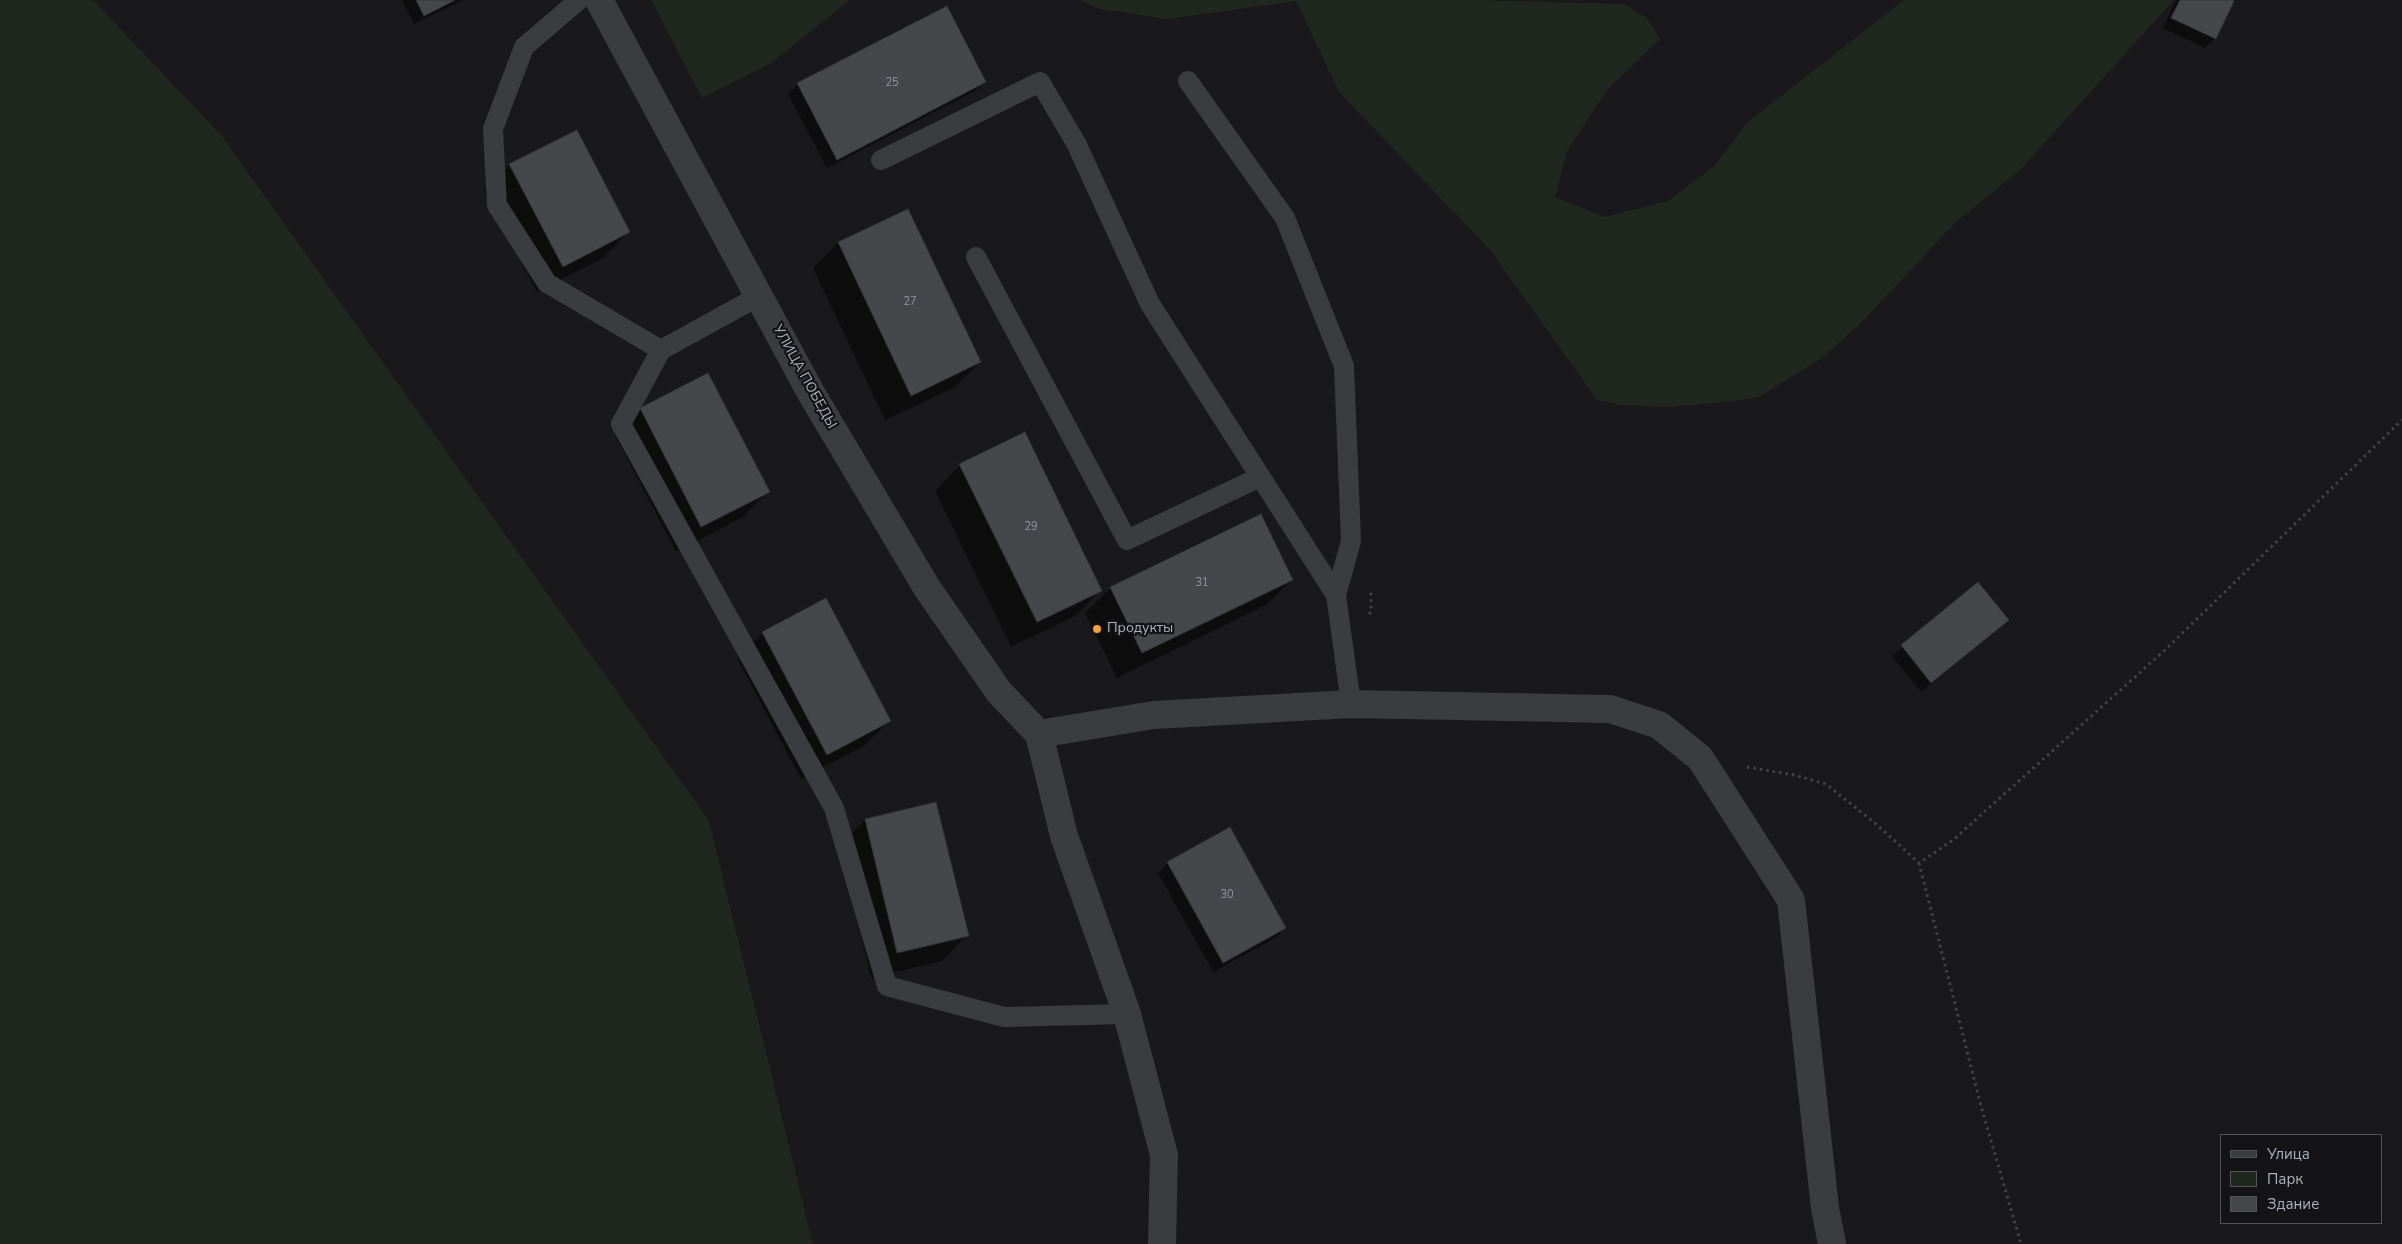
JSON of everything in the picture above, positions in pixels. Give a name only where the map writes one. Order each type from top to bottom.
[{"type":"street","name":"УЛИЦА ПОБЕДЫ","points":[[599,0],[811,393],[927,588],[998,692],[1039,734]]},
{"type":"street","points":[[1162,1244],[1164,1155],[1127,1014],[1064,836],[1039,734],[1154,716],[1351,704],[1610,709],[1659,725],[1700,758],[1791,900],[1826,1208],[1832,1244]]},
{"type":"lane","points":[[579,0],[524,47],[493,129],[497,205],[547,283],[661,350]]},
{"type":"lane","points":[[1188,81],[1285,218],[1344,366],[1350,541],[1336,595],[1351,704]]},
{"type":"lane","points":[[881,160],[1040,82],[1076,143],[1150,304],[1336,595]]},
{"type":"lane","points":[[976,257],[1127,540],[1260,477]]},
{"type":"lane","points":[[759,296],[661,350],[621,424],[834,808],[887,986],[1004,1018],[1127,1014]]},
{"type":"path","points":[[1918,863],[1953,840],[2165,650],[2402,420]]},
{"type":"path","points":[[1700,758],[1794,775],[1826,784],[1876,824],[1918,863],[1981,1106],[2021,1244]]},
{"type":"green space","points":[[0,0],[93,0],[222,136],[709,821],[813,1244],[0,1244]]},
{"type":"green space","points":[[651,0],[850,0],[770,64],[702,98]]},
{"type":"green space","points":[[1079,0],[1473,0],[1624,4],[1647,18],[1660,39],[1607,90],[1567,151],[1555,197],[1605,217],[1668,201],[1714,166],[1749,121],[1904,0],[2174,0],[2020,170],[1956,222],[1863,321],[1822,358],[1759,397],[1670,407],[1620,405],[1597,400],[1491,251],[1339,92],[1296,1],[1167,19],[1100,9]]},
{"type":"building","points":[[416,0],[455,0],[424,16]]},
{"type":"building","points":[[2180,0],[2234,1],[2216,39],[2171,18]]},
{"type":"building","points":[[947,6],[986,82],[837,160],[797,83]]},
{"type":"building","points":[[577,130],[630,232],[563,267],[509,164]]},
{"type":"building","points":[[908,209],[981,362],[911,396],[838,242]]},
{"type":"building","points":[[708,373],[770,492],[701,527],[640,408]]},
{"type":"building","points":[[1025,432],[1102,591],[1037,622],[959,464]]},
{"type":"building","points":[[1261,514],[1293,580],[1142,653],[1110,587]]},
{"type":"building","points":[[1978,582],[2009,620],[1931,683],[1901,645]]},
{"type":"building","points":[[826,598],[891,721],[827,755],[762,632]]},
{"type":"building","points":[[936,802],[969,936],[897,953],[865,819]]},
{"type":"building","points":[[1230,827],[1286,928],[1223,963],[1167,862]]},
{"type":"place","name":"Продукты","points":[[1097,629]]}]
